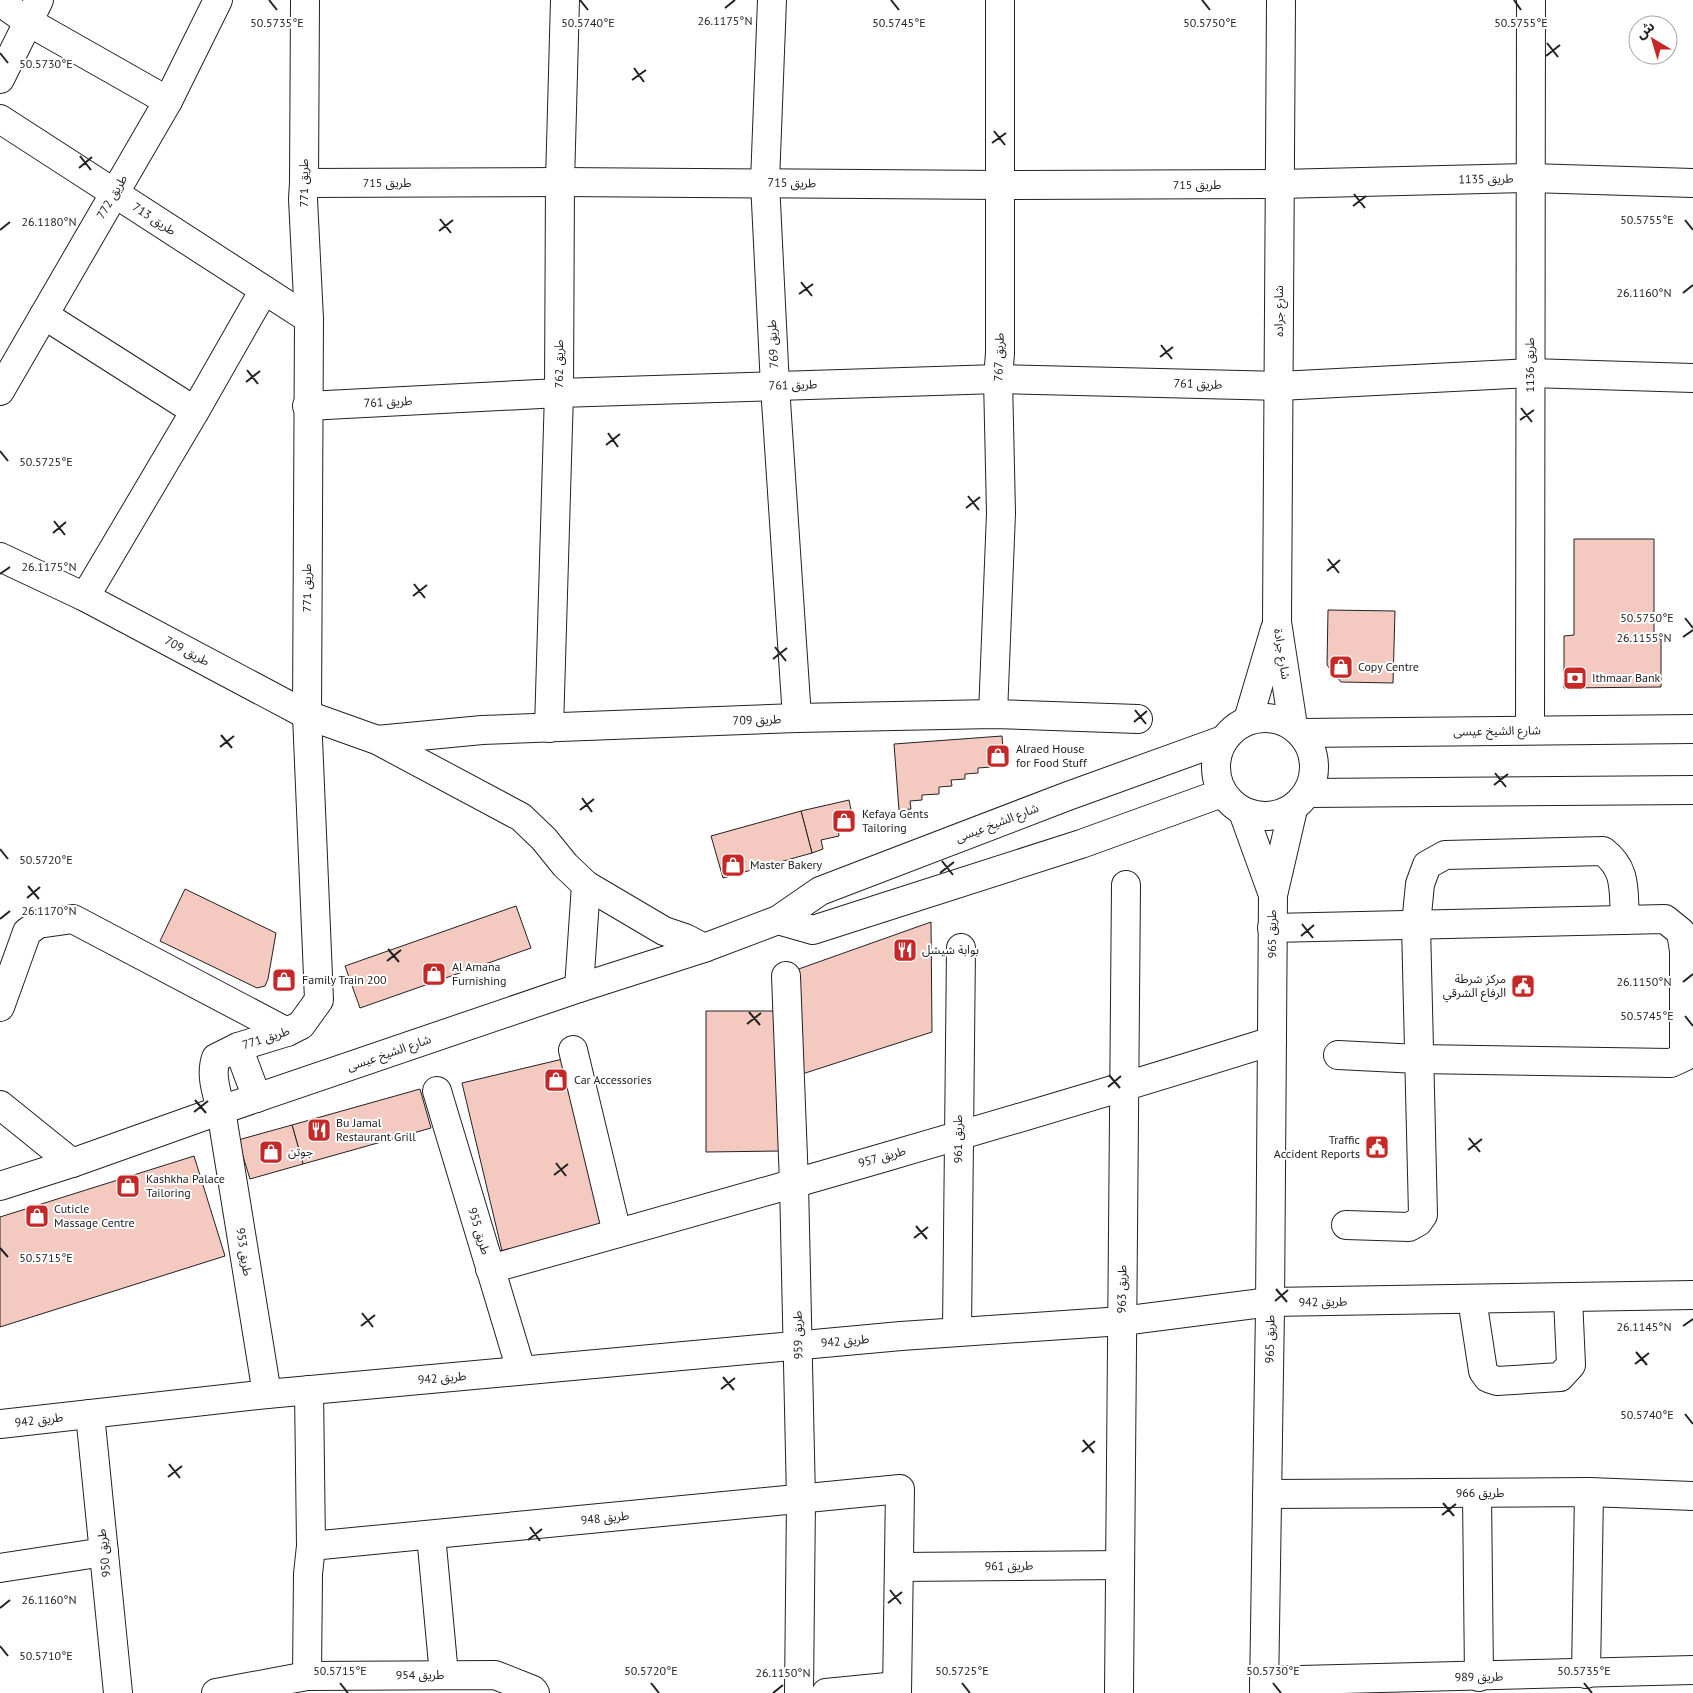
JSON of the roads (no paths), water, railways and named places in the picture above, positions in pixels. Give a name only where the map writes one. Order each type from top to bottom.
[{"type":"street","name":"طريق 772","points":[[0,391],[9,354],[44,315],[168,101],[218,0]]},
{"type":"street","name":"طريق 771","points":[[221,1110],[215,1088],[213,1066],[216,1058],[238,1047],[287,1032],[301,1025],[319,1000],[307,715],[307,406],[309,319],[303,199],[305,0]]},
{"type":"street","name":"طريق 762","points":[[549,728],[559,393],[560,182],[565,0]]},
{"type":"street","name":"طريق 769","points":[[772,0],[765,182],[775,386],[797,718]]},
{"type":"street","name":"طريق 767","points":[[993,714],[1001,513],[998,379],[1000,353],[1001,185],[1000,0]]},
{"type":"street","name":"شارع جراده","points":[[1277,622],[1281,0]]},
{"type":"street","name":"طريق 1136","points":[[1530,730],[1531,0]]},
{"type":"street","points":[[0,2],[33,10],[168,101]]},
{"type":"street","points":[[0,80],[33,10]]},
{"type":"street","name":"طريق 713","points":[[0,119],[309,319]]},
{"type":"street","name":"طريق 1135","points":[[1279,184],[1530,178],[1693,183]]},
{"type":"street","name":"طريق 715","points":[[304,183],[1279,184]]},
{"type":"street","points":[[84,597],[195,411],[264,290]]},
{"type":"street","points":[[44,315],[195,411]]},
{"type":"street","name":"طريق 761","points":[[307,406],[559,393],[998,379],[1278,386],[1530,373],[1693,378]]},
{"type":"street","name":"طريق 709","points":[[0,557],[84,597],[307,715],[377,740],[521,817],[544,838],[565,865],[586,885],[664,932],[685,938],[704,948]]},
{"type":"street","name":"شارع جرادة","points":[[1248,720],[1277,622]]},
{"type":"street","name":"شارع جرادة","points":[[1277,622],[1297,729]]},
{"type":"street","name":"طريق 709","points":[[377,740],[482,730],[797,718],[993,714],[1138,719]]},
{"type":"street","points":[[1263,717],[1279,719],[1297,729],[1310,746],[1314,761],[1314,777],[1300,801],[1277,816],[1260,817],[1244,812],[1232,804],[1222,793],[1217,780],[1215,766],[1217,753],[1223,740],[1234,729],[1248,720],[1263,717]]},
{"type":"street","name":"شارع الشيخ عيسى","points":[[1297,729],[1693,729]]},
{"type":"street","name":"شارع الشيخ عيسى","points":[[0,1186],[580,988],[704,948],[778,920],[820,891],[1068,796],[1223,740]]},
{"type":"street","points":[[1300,801],[1693,790]]},
{"type":"street","points":[[778,920],[813,930],[1081,844],[1222,793]]},
{"type":"street","name":"طريق 965","points":[[1264,1687],[1270,1302],[1272,895],[1300,801]]},
{"type":"street","name":"طريق 965","points":[[1244,812],[1272,895]]},
{"type":"street","points":[[1346,1225],[1409,1227],[1418,1222],[1423,1215],[1416,925],[1420,884],[1427,865],[1445,855],[1603,851],[1612,858],[1621,873],[1625,920]]},
{"type":"street","name":"طريق 963","points":[[1119,1693],[1126,884]]},
{"type":"street","points":[[580,988],[586,885]]},
{"type":"street","points":[[0,1007],[27,932],[38,924],[73,919],[287,1032]]},
{"type":"street","points":[[1272,928],[1665,919],[1681,932],[1684,951],[1684,1057],[1671,1063],[1418,1059],[1338,1055]]},
{"type":"street","name":"طريق 961","points":[[957,1331],[961,948]]},
{"type":"street","name":"طريق 959","points":[[786,976],[794,1183],[801,1498],[799,1693]]},
{"type":"street","name":"طريق 957","points":[[490,1269],[1124,1087],[1272,1041]]},
{"type":"street","points":[[238,1047],[257,1098]]},
{"type":"street","points":[[573,1050],[617,1234]]},
{"type":"street","name":"طريق 955","points":[[437,1091],[521,1370]]},
{"type":"street","points":[[0,1105],[72,1163]]},
{"type":"street","name":"طريق 953","points":[[221,1110],[267,1394]]},
{"type":"street","name":"طريق 942","points":[[0,1424],[267,1394],[521,1370],[957,1331],[1122,1321],[1270,1302],[1693,1295]]},
{"type":"street","points":[[1472,1299],[1483,1371],[1488,1378],[1497,1381],[1560,1377],[1571,1365],[1568,1298]]},
{"type":"street","points":[[307,1676],[310,1546],[309,1390]]},
{"type":"street","name":"طريق 950","points":[[90,1414],[118,1693]]},
{"type":"street","name":"طريق 948","points":[[310,1546],[900,1489],[898,1567]]},
{"type":"street","points":[[1586,1674],[1589,1492]]},
{"type":"street","name":"طريق 966","points":[[1267,1494],[1589,1492],[1693,1496]]},
{"type":"street","points":[[1477,1493],[1479,1677]]},
{"type":"street","points":[[431,1535],[444,1675]]},
{"type":"street","points":[[0,1568],[104,1552]]},
{"type":"street","name":"طريق 961","points":[[898,1567],[1120,1565]]},
{"type":"street","points":[[826,1693],[897,1690],[898,1567]]},
{"type":"street","name":"طريق 989","points":[[1264,1687],[1693,1670]]},
{"type":"street","name":"طريق 954","points":[[216,1693],[307,1676],[444,1675],[496,1675],[534,1691]]},
{"type":"place","name":"Copy Centre","points":[[1341,667]]},
{"type":"place","name":"Ithmaar Bank","points":[[1575,678]]},
{"type":"place","name":"Alraed House for Food Stuff","points":[[998,756]]},
{"type":"place","name":"Kefaya Gents Tailoring","points":[[844,821]]},
{"type":"place","name":"Master Bakery","points":[[733,865]]},
{"type":"place","name":"بوابة شيشل","points":[[905,950]]},
{"type":"place","name":"Al Amana Furnishing","points":[[434,974]]},
{"type":"place","name":"Family Train 200","points":[[284,980]]},
{"type":"place","name":"مركز شرطة الرفاع الشرقي","points":[[1523,986]]},
{"type":"place","name":"Car Accessories","points":[[556,1080]]},
{"type":"place","name":"Bu Jamal Restaurant Grill","points":[[319,1130]]},
{"type":"place","name":"Traffic Accident Reports","points":[[1377,1147]]},
{"type":"place","name":"جوتن","points":[[271,1152]]},
{"type":"place","name":"Kashkha Palace Tailoring","points":[[128,1186]]},
{"type":"place","name":"Cuticle Massage Centre","points":[[37,1216]]}]
